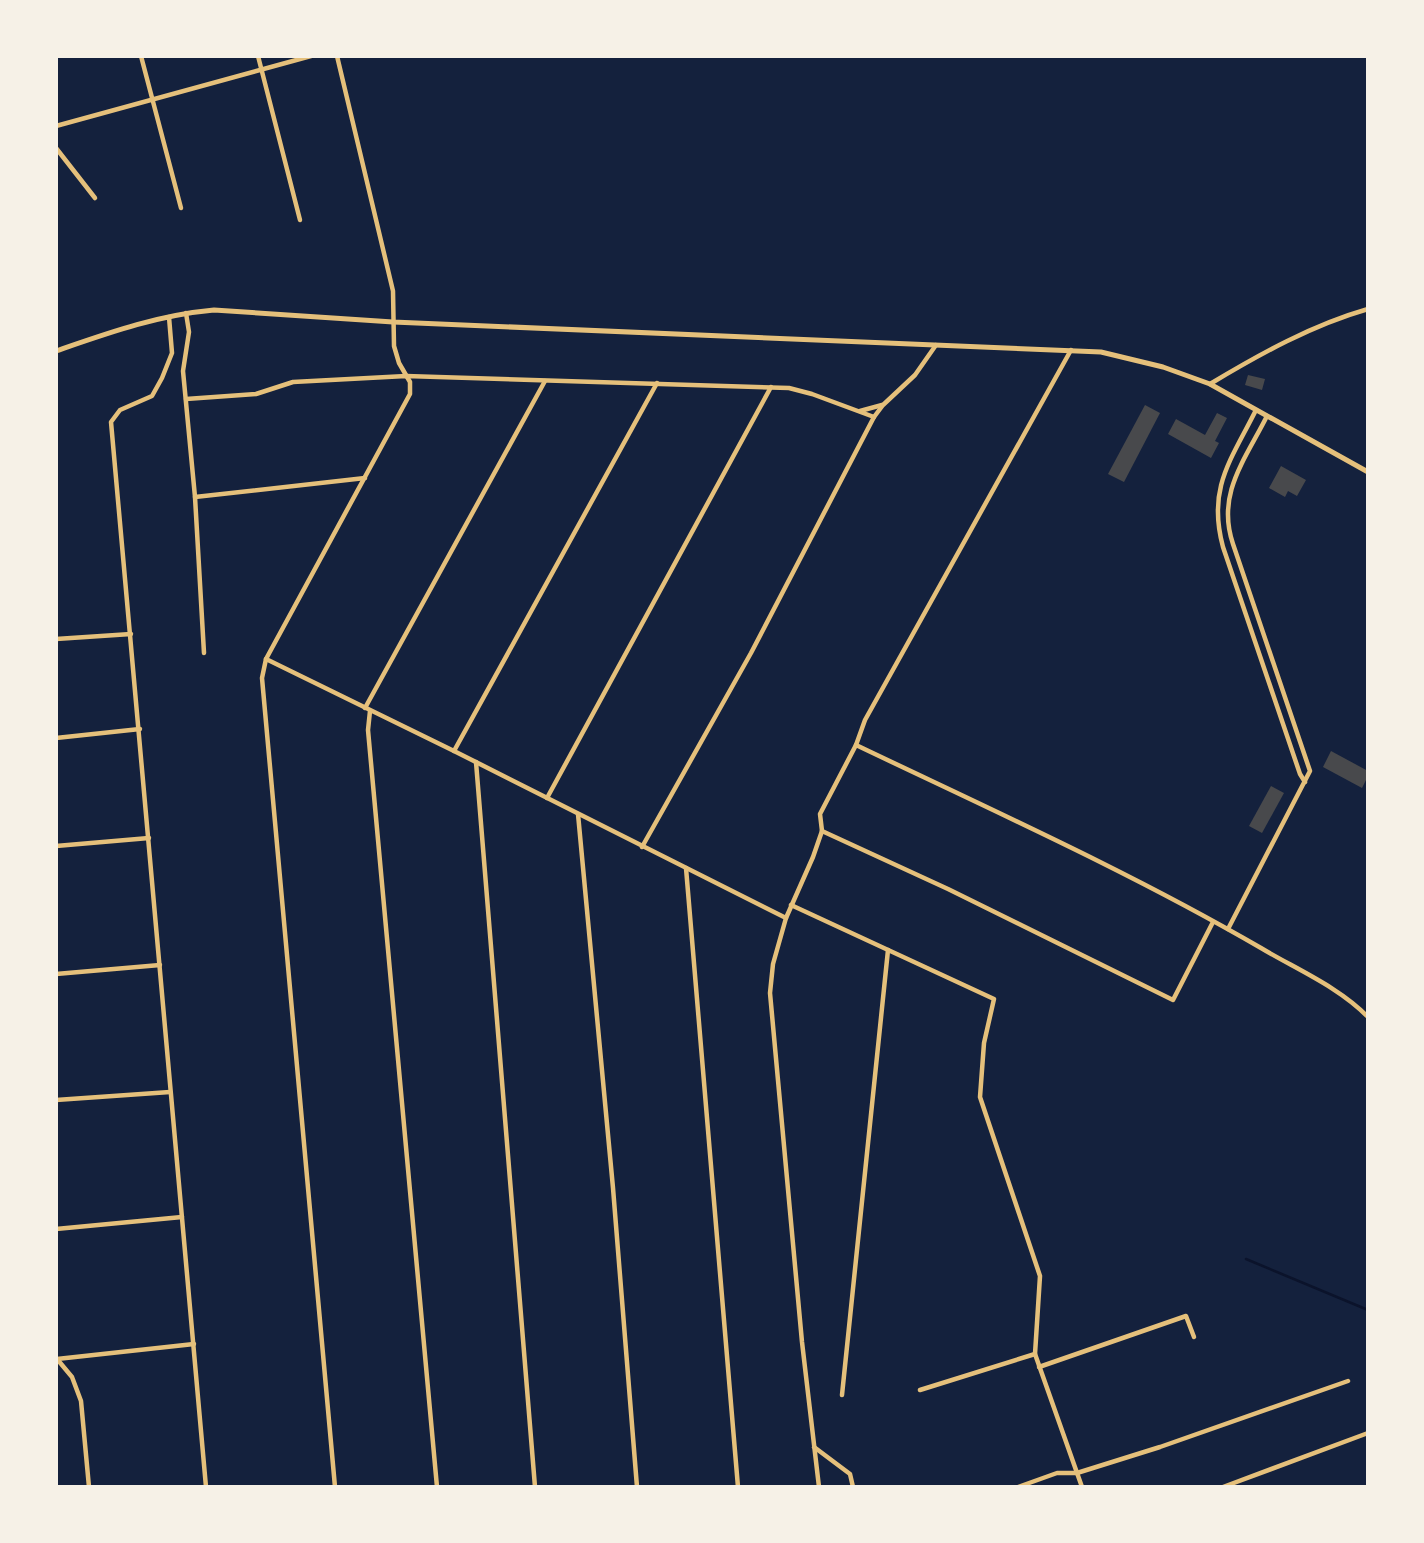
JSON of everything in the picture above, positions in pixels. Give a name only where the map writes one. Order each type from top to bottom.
[{"type":"street","points":[[141,56],[181,208]]},
{"type":"street","points":[[258,56],[300,220]]},
{"type":"street","points":[[56,125],[312,56]]},
{"type":"street","points":[[335,1487],[262,678],[265,659],[410,394],[410,382],[399,363],[394,346],[393,291],[337,56]]},
{"type":"street","points":[[56,148],[95,198]]},
{"type":"street","points":[[1210,384],[1253,358],[1306,332],[1368,309]]},
{"type":"street","points":[[56,351],[141,322],[214,310],[393,322],[1101,352],[1163,366],[1210,384],[1368,472]]},
{"type":"street","points":[[186,313],[189,332],[183,371],[195,497],[204,653]]},
{"type":"street","points":[[169,317],[172,353],[162,378],[152,396],[120,410],[111,422],[206,1487]]},
{"type":"street","points":[[642,847],[756,645],[874,417],[915,375],[936,345]]},
{"type":"street","points":[[819,1487],[770,993],[773,964],[786,918],[822,831],[820,814],[856,745],[865,720],[1071,350]]},
{"type":"street","points":[[187,399],[256,394],[293,382],[406,376],[771,387],[801,391],[874,417]]},
{"type":"street","points":[[437,1487],[368,709],[545,381]]},
{"type":"street","points":[[454,751],[657,383]]},
{"type":"street","points":[[547,799],[771,387]]},
{"type":"street","points":[[859,411],[883,405]]},
{"type":"street","points":[[1256,410],[1224,474],[1217,500],[1216,517],[1223,547],[1300,774],[1306,783]]},
{"type":"street","points":[[1228,929],[1310,771],[1226,517],[1230,491],[1267,416]]},
{"type":"street","points":[[195,497],[365,478]]},
{"type":"street","points":[[56,639],[131,634]]},
{"type":"street","points":[[265,659],[786,918]]},
{"type":"street","points":[[56,738],[140,729]]},
{"type":"street","points":[[856,745],[1087,855],[1228,929],[1348,999],[1368,1017]]},
{"type":"street","points":[[476,762],[535,1487]]},
{"type":"street","points":[[578,814],[613,1188],[637,1487]]},
{"type":"street","points":[[822,831],[948,889],[1172,1000],[1213,922]]},
{"type":"street","points":[[56,846],[149,838]]},
{"type":"street","points":[[686,868],[737,1487]]},
{"type":"street","points":[[791,905],[994,999],[984,1043],[980,1097],[1040,1276],[1035,1354],[1082,1487]]},
{"type":"street","points":[[842,1395],[888,950]]},
{"type":"street","points":[[56,974],[160,965]]},
{"type":"street","points":[[56,1100],[170,1092]]},
{"type":"street","points":[[56,1229],[182,1217]]},
{"type":"street","points":[[1039,1367],[1186,1316],[1194,1337]]},
{"type":"street","points":[[56,1359],[194,1344]]},
{"type":"street","points":[[920,1390],[1035,1354]]},
{"type":"street","points":[[56,1359],[72,1377],[81,1401],[89,1487]]},
{"type":"street","points":[[1018,1487],[1057,1473],[1077,1473],[1160,1447],[1348,1381]]},
{"type":"street","points":[[1223,1487],[1368,1433]]},
{"type":"street","points":[[813,1446],[850,1474],[853,1487]]},
{"type":"building","points":[[1248,375],[1265,379],[1262,390],[1245,385]]},
{"type":"building","points":[[1145,405],[1160,413],[1124,482],[1108,474]]},
{"type":"building","points":[[1217,413],[1227,418],[1215,441],[1219,443],[1211,458],[1168,434],[1176,419],[1205,435]]},
{"type":"building","points":[[1281,466],[1306,480],[1297,496],[1288,491],[1285,497],[1269,488]]},
{"type":"building","points":[[1331,751],[1368,771],[1362,788],[1323,767]]},
{"type":"building","points":[[1271,786],[1284,793],[1262,833],[1249,826]]},
{"type":"waterway","points":[[1246,1259],[1368,1310]]}]
